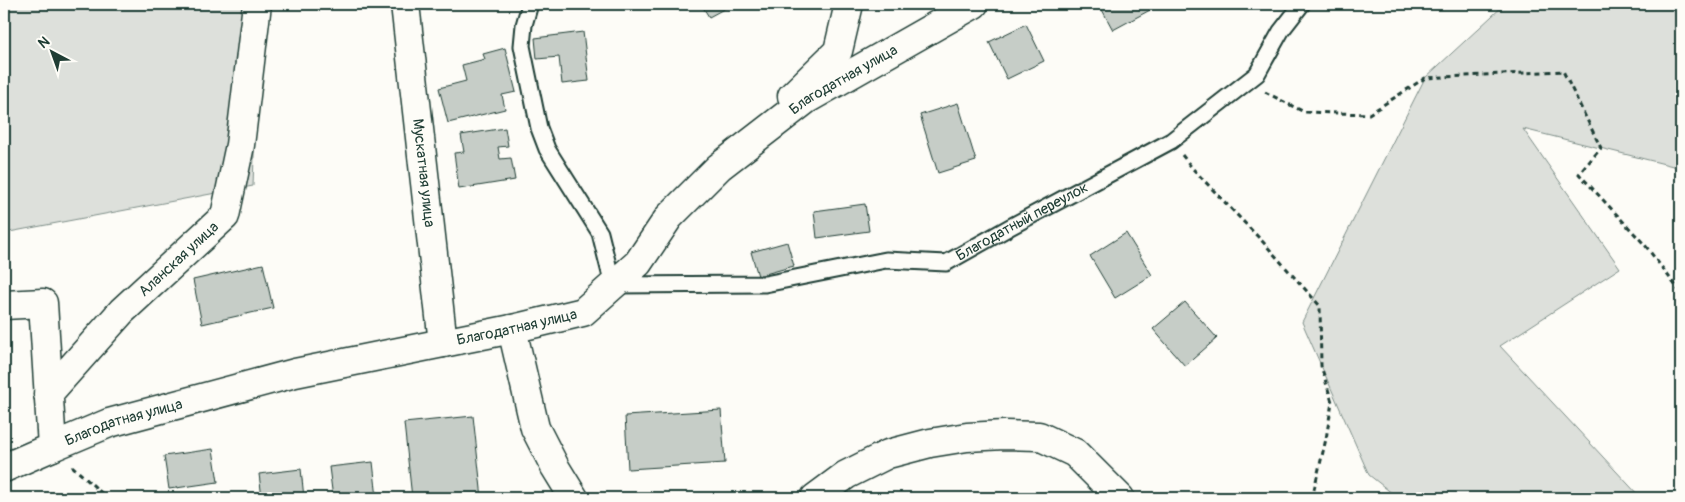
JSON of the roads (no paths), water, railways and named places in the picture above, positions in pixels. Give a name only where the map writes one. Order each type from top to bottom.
[{"type":"street","name":"Аланская улица","points":[[48,394],[122,311],[225,216],[240,144],[256,4]]},
{"type":"street","name":"Мускатная улица","points":[[405,4],[443,343]]},
{"type":"street","points":[[719,167],[838,51],[850,4]]},
{"type":"street","name":"Благодатная улица","points":[[4,468],[109,423],[295,373],[512,329],[583,312],[638,263],[669,217],[719,167],[808,99],[974,4]]},
{"type":"street","points":[[4,305],[42,303],[52,447]]},
{"type":"street","points":[[512,329],[535,428],[555,467],[574,498]]},
{"type":"street","points":[[815,498],[846,475],[888,454],[930,443],[1004,435],[1039,436],[1076,453],[1120,498]]},
{"type":"lane","points":[[530,4],[524,25],[522,46],[538,128],[547,150],[600,233],[613,285]]},
{"type":"lane","name":"Благодатный переулок","points":[[613,285],[765,284],[886,260],[946,263],[1171,141],[1257,74],[1281,31],[1302,4]]}]
